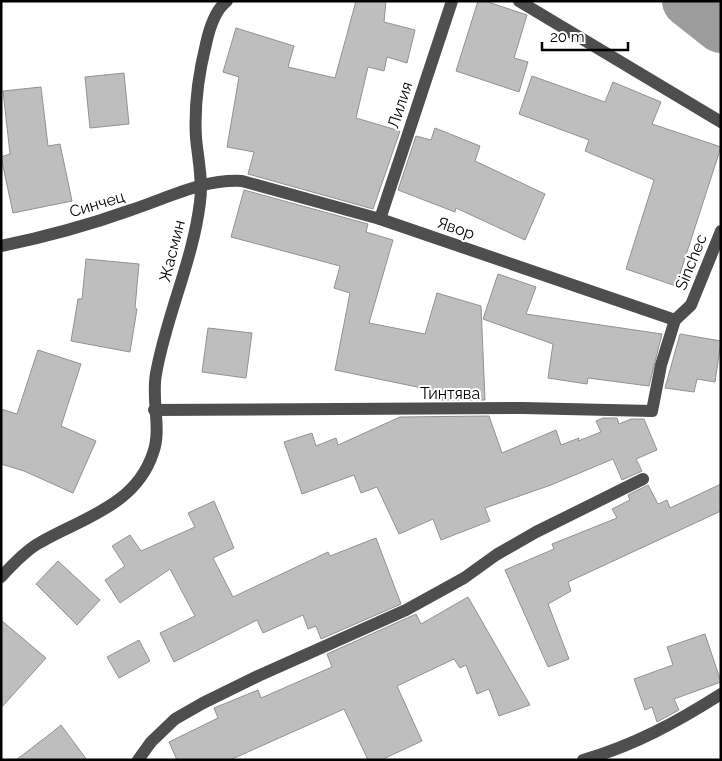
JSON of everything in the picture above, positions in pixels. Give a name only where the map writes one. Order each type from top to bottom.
[{"type":"street","name":"Жасмин","points":[[1,577],[39,542],[117,503],[144,473],[154,452],[156,373],[197,220],[201,184],[195,99],[208,33],[221,6],[227,1]]},
{"type":"street","name":"Лилия","points":[[380,219],[452,1]]},
{"type":"street","points":[[519,1],[721,122]]},
{"type":"street","name":"Явор","points":[[201,184],[222,180],[242,181],[380,219],[675,320]]},
{"type":"street","name":"Синчец","points":[[1,246],[38,239],[130,211],[201,184]]},
{"type":"street","name":"Sinchec","points":[[675,320],[691,305],[721,231]]},
{"type":"street","name":"Тинтява","points":[[154,410],[523,408],[652,411],[661,365],[675,320]]},
{"type":"street","points":[[138,760],[150,742],[175,719],[203,703],[258,676],[406,610],[464,578],[496,554],[643,479]]},
{"type":"street","points":[[583,760],[610,752],[651,735],[721,694]]},
{"type":"building","points":[[356,1],[386,1],[384,22],[415,30],[407,63],[387,57],[384,71],[368,67],[356,118],[400,131],[373,209],[248,174],[254,152],[227,147],[239,77],[223,72],[236,28],[294,46],[288,67],[335,78]]},
{"type":"building","points":[[478,1],[485,1],[527,15],[514,58],[528,62],[519,92],[456,71]]},
{"type":"building","points":[[124,73],[129,124],[90,128],[85,77]]},
{"type":"building","points":[[532,76],[605,102],[613,82],[661,102],[652,124],[721,147],[676,286],[626,269],[654,180],[585,151],[589,140],[519,114]]},
{"type":"building","points":[[41,87],[48,146],[60,144],[72,201],[13,213],[1,157],[10,154],[3,91]]},
{"type":"building","points":[[435,128],[480,146],[475,161],[545,194],[525,240],[456,208],[455,212],[398,190],[416,136],[431,140]]},
{"type":"building","points":[[244,190],[368,224],[366,232],[393,240],[369,323],[425,334],[437,293],[481,306],[485,400],[436,400],[451,394],[335,370],[350,293],[334,288],[340,266],[231,237]]},
{"type":"building","points":[[86,259],[139,264],[135,308],[137,309],[130,352],[71,341],[78,299],[82,299]]},
{"type":"building","points":[[498,274],[536,287],[526,314],[662,334],[649,386],[588,378],[587,384],[548,378],[553,344],[483,319]]},
{"type":"building","points":[[208,328],[252,333],[246,378],[202,372]]},
{"type":"building","points":[[680,334],[721,341],[715,382],[697,379],[694,392],[665,388]]},
{"type":"building","points":[[38,350],[81,364],[61,426],[96,441],[73,493],[24,471],[1,464],[1,409],[17,414]]},
{"type":"building","points":[[489,416],[502,453],[556,430],[561,445],[579,438],[578,441],[601,432],[596,421],[603,418],[617,418],[619,424],[631,419],[644,419],[657,450],[636,459],[642,471],[622,480],[613,459],[551,485],[485,508],[490,521],[441,540],[433,519],[399,534],[377,487],[361,493],[354,475],[302,494],[284,442],[312,433],[316,446],[336,438],[338,445],[400,417]]},
{"type":"building","points":[[721,484],[721,511],[568,582],[571,591],[548,604],[569,659],[548,667],[505,570],[554,549],[552,544],[617,518],[612,509],[630,500],[628,495],[648,485],[658,504],[667,500],[670,508]]},
{"type":"building","points":[[214,501],[234,548],[213,558],[233,597],[328,552],[330,556],[376,538],[401,604],[321,639],[316,626],[308,629],[303,615],[263,633],[257,620],[174,662],[160,633],[195,616],[170,569],[120,603],[105,580],[125,566],[112,546],[130,535],[141,551],[195,527],[188,513]]},
{"type":"building","points":[[58,561],[100,600],[77,625],[36,584]]},
{"type":"building","points":[[468,597],[530,705],[499,716],[489,689],[477,694],[466,665],[460,668],[454,659],[397,686],[422,741],[381,760],[368,760],[344,709],[230,760],[177,760],[169,742],[218,718],[214,708],[258,690],[261,698],[332,667],[327,654],[416,614],[421,624]]},
{"type":"building","points":[[1,620],[46,658],[1,708]]},
{"type":"building","points":[[705,634],[721,682],[674,699],[679,710],[657,722],[652,707],[645,710],[634,679],[673,665],[667,647]]},
{"type":"building","points":[[139,640],[150,661],[119,678],[107,657]]},
{"type":"building","points":[[61,725],[87,760],[16,760],[50,734]]},
{"type":"waterway","points":[[688,1],[721,27]]}]
